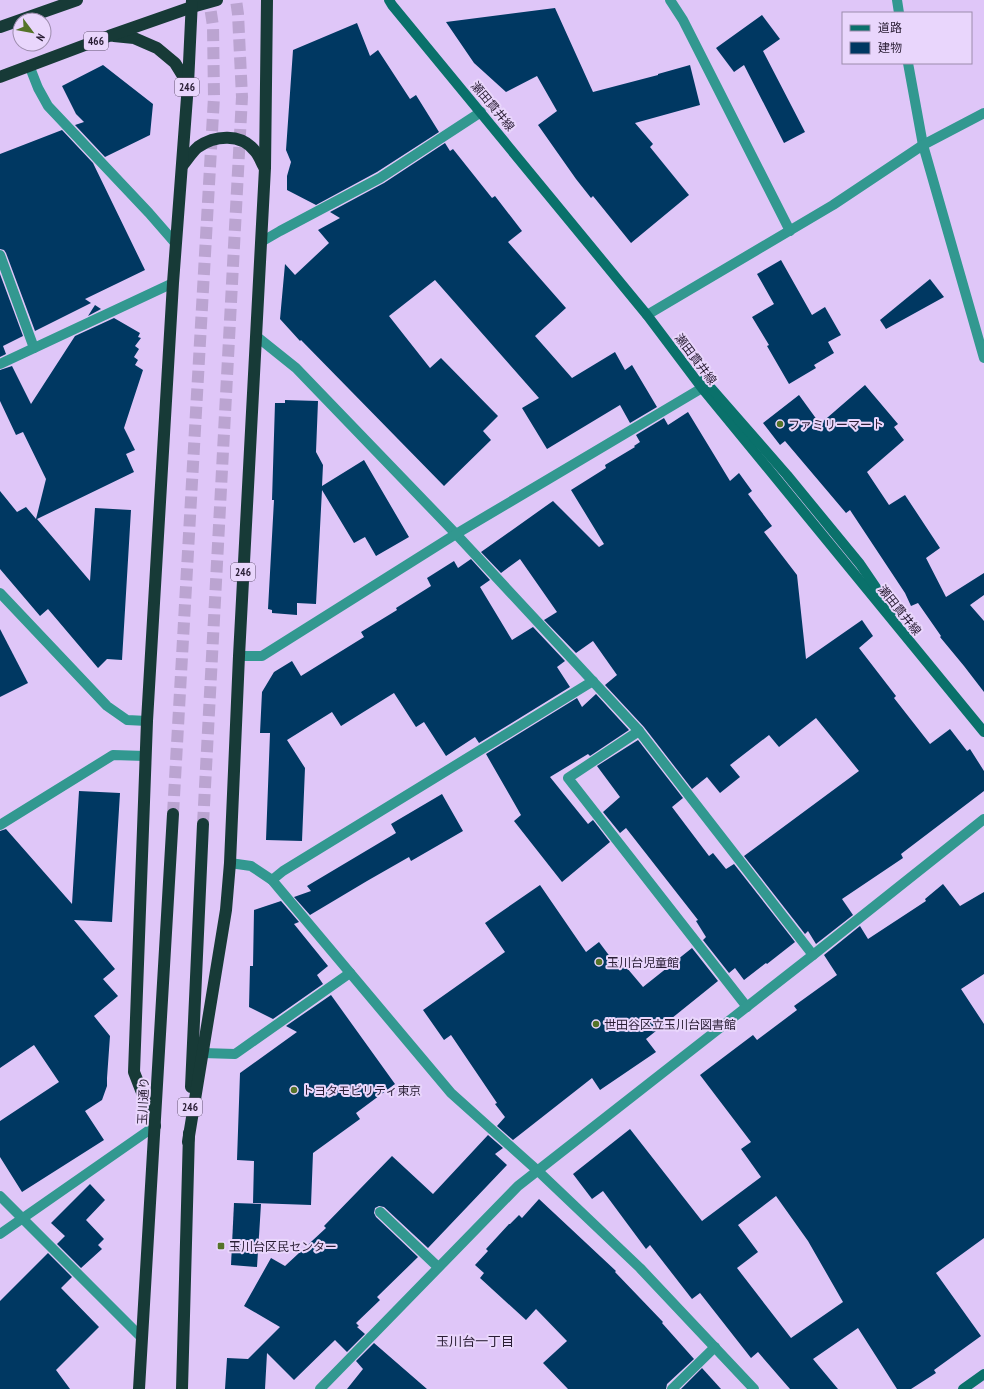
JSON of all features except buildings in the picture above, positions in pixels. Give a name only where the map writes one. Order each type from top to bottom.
[{"type":"highway","points":[[0,27],[77,0]]},
{"type":"highway","name":"466","points":[[0,77],[28,65],[192,4],[217,0]]},
{"type":"highway","name":"246","points":[[188,1142],[226,910],[230,863],[239,656],[265,168],[267,0]]},
{"type":"highway","name":"246","points":[[155,1126],[134,1072],[145,756],[173,283],[188,84],[192,4]]},
{"type":"highway","points":[[109,36],[134,38],[157,48],[175,63],[188,84]]},
{"type":"highway","points":[[182,166],[198,148],[213,140],[227,137],[244,141],[255,151],[265,168]]},
{"type":"highway","name":"玉川通り","points":[[139,1389],[173,814]]},
{"type":"highway","name":"246","points":[[182,1389],[188,1142],[203,824]]},
{"type":"main road","name":"瀬田貫井線","points":[[389,0],[647,315],[702,388],[984,732]]},
{"type":"main road","points":[[647,315],[787,475],[860,564],[930,667]]},
{"type":"main road","points":[[963,1389],[984,1374]]},
{"type":"street","points":[[670,0],[683,20],[790,231]]},
{"type":"street","points":[[897,0],[900,12]]},
{"type":"street","points":[[908,64],[923,146],[984,358]]},
{"type":"street","points":[[28,65],[48,106],[149,213],[176,244]]},
{"type":"street","points":[[261,242],[280,230],[380,178],[481,112]]},
{"type":"street","points":[[647,315],[833,205],[923,146],[984,113]]},
{"type":"street","points":[[0,255],[34,348]]},
{"type":"street","points":[[0,364],[173,283]]},
{"type":"street","points":[[256,336],[296,368],[456,534],[639,731],[813,955]]},
{"type":"street","points":[[239,656],[262,656],[456,534],[702,388]]},
{"type":"street","points":[[0,593],[107,706],[127,720],[147,721]]},
{"type":"street","points":[[272,880],[283,871],[593,681]]},
{"type":"street","points":[[639,731],[568,778],[747,1007]]},
{"type":"street","points":[[0,825],[113,755],[145,756]]},
{"type":"street","points":[[320,1389],[518,1186],[984,819]]},
{"type":"street","points":[[230,863],[251,866],[272,880],[451,1093],[538,1171],[640,1268],[754,1389]]},
{"type":"street","points":[[203,1053],[235,1054],[350,973]]},
{"type":"street","points":[[0,1234],[155,1126]]},
{"type":"street","points":[[0,1196],[142,1338]]},
{"type":"street","points":[[380,1212],[438,1268]]},
{"type":"street","points":[[672,1389],[715,1347]]},
{"type":"tunnel","points":[[173,814],[214,97],[213,26],[209,0]]},
{"type":"tunnel","points":[[203,824],[242,97],[236,0]]},
{"type":"place","name":"ファミリーマート","points":[[780,424]]},
{"type":"place","name":"玉川台児童館","points":[[599,962]]},
{"type":"place","name":"世田谷区立玉川台図書館","points":[[596,1024]]},
{"type":"place","name":"トヨタモビリティ東京","points":[[294,1090]]},
{"type":"place","name":"玉川台区民センター","points":[[221,1246]]},
{"type":"district","name":"玉川台一丁目","points":[[475,1341]]}]
